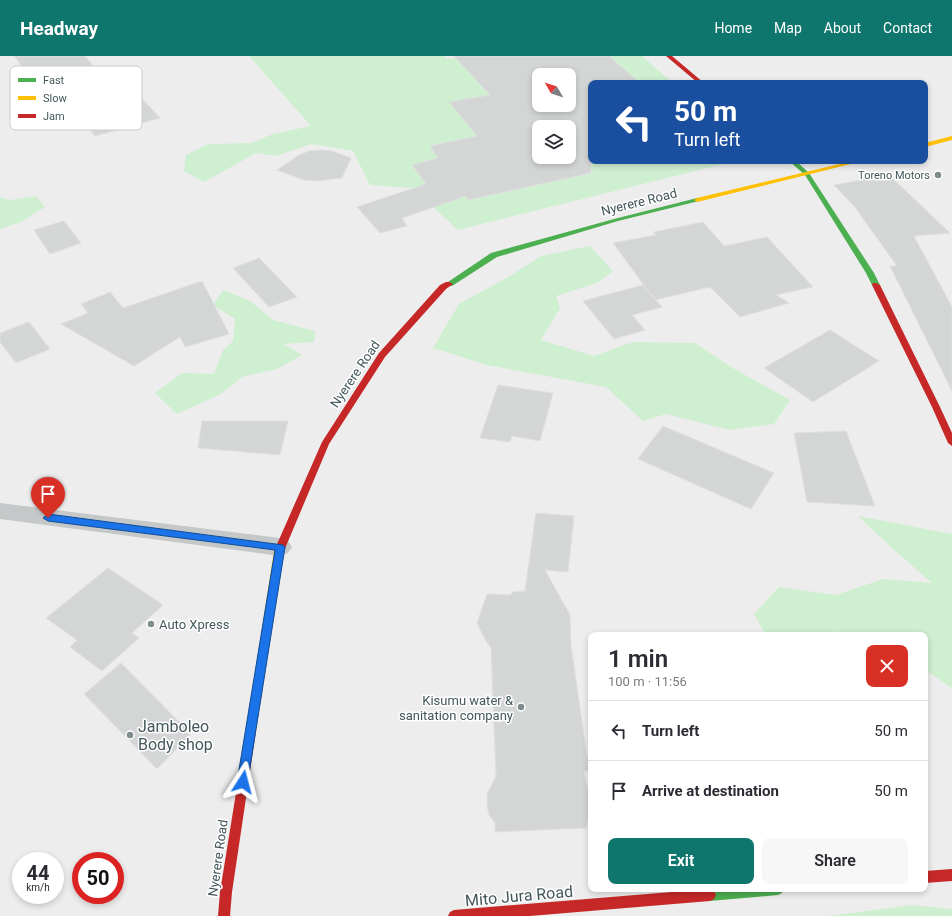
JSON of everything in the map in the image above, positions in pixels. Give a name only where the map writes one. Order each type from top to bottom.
[{"type":"main road","points":[[669,56],[697,80]]},
{"type":"main road","points":[[928,144],[952,138]]},
{"type":"main road","points":[[796,164],[808,174],[870,273],[936,407],[952,443]]},
{"type":"main road","name":"Nyerere Road","points":[[224,916],[226,892],[280,547],[325,444],[382,355],[443,287],[494,255],[616,220],[848,164]]},
{"type":"main road","points":[[928,877],[952,874]]},
{"type":"main road","name":"Mito Jura Road","points":[[454,916],[742,892]]},
{"type":"street","points":[[0,511],[280,547]]},
{"type":"green space","points":[[249,56],[444,56],[447,59],[467,56],[642,56],[670,80],[588,80],[588,164],[723,164],[458,230],[412,188],[370,185],[353,151],[311,144],[276,156],[256,153],[204,182],[184,171],[186,155],[208,144],[251,143],[273,134],[311,126]]},
{"type":"green space","points":[[36,196],[45,207],[21,222],[0,229],[0,197],[10,200]]},
{"type":"green space","points":[[590,246],[613,271],[597,283],[556,296],[560,308],[541,340],[594,356],[633,342],[695,343],[731,367],[790,400],[774,424],[730,430],[666,414],[643,421],[606,387],[487,365],[433,348],[459,304],[510,276],[541,256]]},
{"type":"green space","points":[[223,290],[250,301],[273,320],[315,331],[314,342],[284,344],[302,355],[277,369],[242,377],[221,394],[177,414],[155,393],[182,373],[214,374],[223,350],[233,341],[235,319],[213,305]]},
{"type":"green space","points":[[858,516],[952,534],[952,688],[928,672],[928,632],[764,632],[754,614],[779,587],[836,595],[883,579],[932,583]]},
{"type":"green space","points":[[912,905],[952,909],[952,916],[828,916]]},
{"type":"building","points":[[14,56],[85,56],[93,66],[22,66]]},
{"type":"building","points":[[454,56],[609,56],[637,80],[588,80],[588,164],[591,164],[591,173],[468,200],[466,196],[402,218],[407,226],[380,233],[357,207],[426,184],[412,165],[438,158],[430,146],[477,136],[449,102],[490,95]]},
{"type":"building","points":[[142,98],[160,118],[142,123]]},
{"type":"building","points":[[90,130],[117,130],[95,136]]},
{"type":"building","points":[[309,151],[332,151],[351,158],[342,178],[316,181],[304,180],[277,170],[299,155]]},
{"type":"building","points":[[889,175],[950,233],[914,236],[952,307],[952,391],[890,266],[897,266],[854,206],[834,185]]},
{"type":"building","points":[[64,221],[81,243],[50,254],[34,230]]},
{"type":"building","points":[[703,222],[724,246],[767,237],[813,287],[776,295],[789,303],[740,317],[710,287],[655,300],[613,243],[656,235],[654,232]]},
{"type":"building","points":[[259,258],[297,297],[269,307],[233,268]]},
{"type":"building","points":[[202,281],[229,334],[185,347],[180,337],[134,366],[61,324],[88,313],[81,304],[110,292],[123,308]]},
{"type":"building","points":[[643,285],[662,307],[632,315],[645,330],[614,339],[583,301]]},
{"type":"building","points":[[29,322],[50,349],[16,363],[0,342],[0,333]]},
{"type":"building","points":[[830,330],[879,361],[813,402],[764,368]]},
{"type":"building","points":[[498,385],[553,393],[540,441],[512,436],[510,442],[480,438]]},
{"type":"building","points":[[202,421],[288,421],[280,455],[198,448]]},
{"type":"building","points":[[663,426],[774,473],[751,509],[638,459]]},
{"type":"building","points":[[846,431],[875,506],[807,502],[794,433]]},
{"type":"building","points":[[536,513],[574,516],[568,572],[545,570],[570,615],[571,645],[588,763],[588,770],[584,772],[588,790],[588,820],[586,828],[495,832],[495,823],[489,815],[487,794],[496,776],[491,648],[477,623],[487,594],[510,595],[513,592],[525,591]]},
{"type":"building","points":[[108,568],[163,605],[132,633],[139,638],[102,671],[70,647],[77,640],[46,618]]},
{"type":"building","points":[[121,663],[191,734],[157,769],[84,694]]},
{"type":"traffic: fast","points":[[795,164],[807,174],[870,273],[876,285]]},
{"type":"traffic: fast","points":[[449,284],[494,255],[616,220],[697,200]]},
{"type":"traffic: fast","points":[[710,895],[744,892]]},
{"type":"traffic: slow","points":[[928,144],[952,138]]},
{"type":"traffic: slow","points":[[697,200],[847,164]]},
{"type":"traffic: slow","points":[[251,731],[279,551]]},
{"type":"traffic: jam","points":[[669,56],[697,80]]},
{"type":"traffic: jam","points":[[279,551],[325,444],[382,355],[443,287],[449,284]]},
{"type":"traffic: jam","points":[[876,285],[952,443]]},
{"type":"traffic: jam","points":[[224,916],[226,892],[251,731]]},
{"type":"traffic: jam","points":[[928,877],[952,875]]},
{"type":"traffic: jam","points":[[454,916],[710,895]]},
{"type":"place","name":"Toreno Motors","points":[[938,175]]},
{"type":"place","name":"Auto Xpress","points":[[151,624]]},
{"type":"place","name":"Kisumu water & sanitation company","points":[[521,707]]},
{"type":"place","name":"Jamboleo Body shop","points":[[130,735]]},
{"type":"route","points":[[48,518],[280,547],[243,782]]}]
